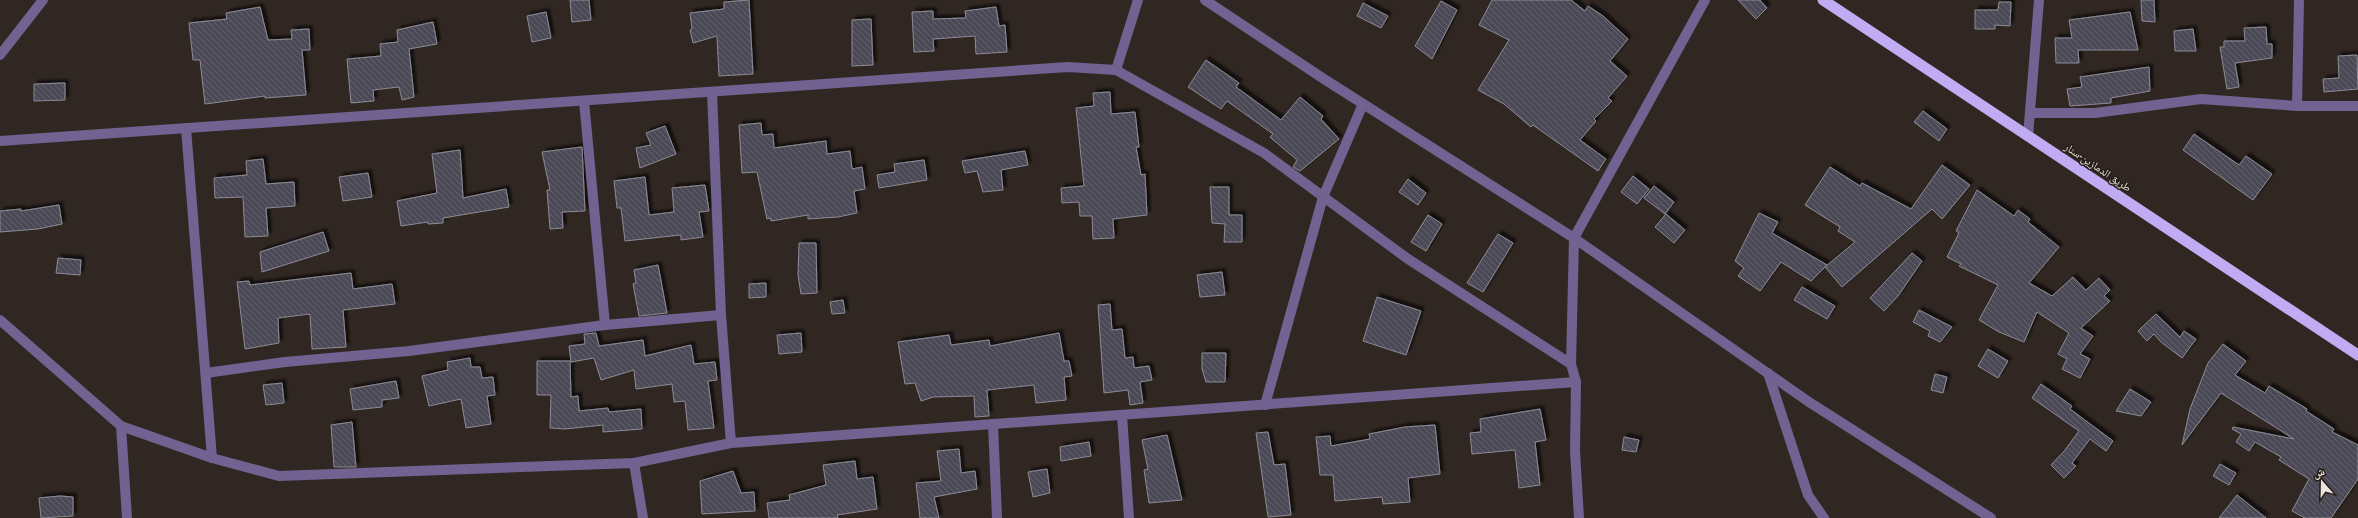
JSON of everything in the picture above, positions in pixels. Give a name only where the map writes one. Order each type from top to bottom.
[{"type":"highway","name":"طريق الدمازين-سنار","points":[[1823,0],[2358,355]]},
{"type":"street","points":[[0,55],[43,0]]},
{"type":"street","points":[[1116,70],[1138,0]]},
{"type":"street","points":[[1205,0],[1363,104],[1574,238],[1768,373],[1991,518]]},
{"type":"street","points":[[1579,518],[1575,451],[1576,382],[1571,364],[1574,238],[1705,0]]},
{"type":"street","points":[[2028,136],[2039,0]]},
{"type":"street","points":[[2297,106],[2298,0]]},
{"type":"street","points":[[0,141],[1068,67],[1116,70],[1264,154],[1408,259],[1571,364]]},
{"type":"street","points":[[712,92],[721,315],[731,444]]},
{"type":"street","points":[[2030,113],[2095,113],[2201,99],[2297,106],[2358,106]]},
{"type":"street","points":[[584,101],[605,325]]},
{"type":"street","points":[[1265,405],[1323,197],[1363,104]]},
{"type":"street","points":[[186,128],[212,458]]},
{"type":"street","points":[[206,373],[285,362],[409,351],[605,325],[721,315]]},
{"type":"street","points":[[0,320],[121,426],[212,458],[279,476],[634,463],[731,444],[1576,382]]},
{"type":"street","points":[[1768,373],[1808,495],[1824,518]]},
{"type":"street","points":[[1122,415],[1129,518]]},
{"type":"street","points":[[993,424],[997,518]]},
{"type":"street","points":[[121,426],[128,518]]},
{"type":"street","points":[[634,463],[643,518]]},
{"type":"building","points":[[570,0],[589,0],[591,20],[572,22]]},
{"type":"building","points":[[749,0],[753,74],[719,76],[717,36],[693,43],[690,30],[692,29],[690,13],[724,9],[724,2]]},
{"type":"building","points":[[1492,0],[1571,0],[1585,11],[1588,6],[1603,16],[1628,39],[1610,61],[1627,76],[1608,98],[1612,101],[1594,119],[1596,121],[1580,140],[1606,159],[1598,171],[1533,125],[1531,127],[1504,104],[1478,90],[1509,40],[1479,25]]},
{"type":"building","points":[[1738,0],[1760,0],[1767,8],[1756,19]]},
{"type":"building","points":[[2141,0],[2154,0],[2155,22],[2142,21]]},
{"type":"building","points":[[1441,1],[1457,10],[1432,59],[1415,46]]},
{"type":"building","points":[[1999,2],[2011,2],[2010,26],[1995,25],[1995,29],[1975,29],[1975,10],[1998,10]]},
{"type":"building","points":[[1363,3],[1388,16],[1381,28],[1357,16]]},
{"type":"building","points":[[260,7],[268,40],[292,39],[291,30],[309,29],[310,50],[302,50],[306,95],[265,98],[265,96],[205,104],[200,60],[193,60],[189,23],[227,19],[226,13]]},
{"type":"building","points":[[996,7],[999,26],[1005,25],[1007,52],[976,54],[975,36],[933,39],[934,51],[914,52],[912,12],[933,11],[933,19],[966,18],[965,11]]},
{"type":"building","points":[[546,12],[551,38],[532,42],[527,16]]},
{"type":"building","points":[[2130,12],[2138,50],[2078,50],[2079,63],[2056,63],[2055,38],[2072,38],[2069,20]]},
{"type":"building","points":[[871,19],[873,65],[852,66],[852,20]]},
{"type":"building","points":[[433,22],[437,44],[409,49],[414,97],[402,100],[399,87],[373,90],[374,101],[351,103],[347,59],[381,56],[380,44],[398,42],[397,30]]},
{"type":"building","points":[[2266,27],[2267,44],[2272,44],[2272,58],[2235,63],[2239,87],[2227,89],[2220,47],[2224,47],[2224,41],[2245,41],[2244,28]]},
{"type":"building","points":[[2193,29],[2196,51],[2175,51],[2174,31]]},
{"type":"building","points":[[2357,55],[2358,89],[2324,92],[2323,79],[2339,78],[2338,56]]},
{"type":"building","points":[[1206,60],[1239,83],[1236,87],[1281,120],[1300,97],[1323,116],[1321,119],[1339,139],[1300,171],[1293,167],[1297,160],[1270,137],[1273,134],[1227,101],[1221,109],[1188,87]]},
{"type":"building","points":[[2149,67],[2150,91],[2111,98],[2111,103],[2070,106],[2067,89],[2082,87],[2080,77]]},
{"type":"building","points":[[65,83],[65,100],[34,101],[34,84]]},
{"type":"building","points":[[1110,92],[1111,114],[1135,112],[1139,147],[1136,147],[1141,175],[1145,174],[1147,215],[1113,219],[1114,238],[1093,239],[1092,216],[1080,216],[1079,202],[1062,203],[1061,188],[1084,186],[1076,108],[1094,106],[1093,93]]},
{"type":"building","points":[[1923,111],[1947,129],[1939,141],[1914,122]]},
{"type":"building","points":[[761,123],[762,135],[773,134],[774,148],[826,141],[827,154],[850,151],[852,169],[862,167],[865,189],[854,191],[857,213],[838,217],[808,219],[808,215],[771,221],[771,218],[767,219],[757,172],[742,173],[739,125]]},
{"type":"building","points":[[665,126],[676,154],[640,168],[636,148],[651,145],[646,133]]},
{"type":"building","points":[[2194,134],[2239,165],[2246,156],[2272,174],[2253,200],[2183,150]]},
{"type":"building","points":[[582,147],[585,211],[562,212],[563,228],[550,229],[547,190],[550,190],[542,152]]},
{"type":"building","points":[[460,150],[463,198],[506,189],[509,207],[443,218],[443,223],[428,224],[428,222],[401,226],[397,201],[437,193],[432,154]]},
{"type":"building","points":[[1025,151],[1028,165],[1001,170],[1003,190],[983,192],[977,171],[965,173],[962,161]]},
{"type":"building","points":[[263,159],[266,184],[294,182],[295,206],[266,208],[268,236],[245,237],[243,197],[215,198],[214,178],[247,175],[246,161]]},
{"type":"building","points":[[924,160],[927,180],[879,188],[877,175],[895,172],[894,164]]},
{"type":"building","points":[[1942,165],[1970,185],[1942,219],[1932,209],[1842,287],[1825,267],[1855,242],[1838,231],[1840,227],[1805,205],[1830,167],[1860,186],[1862,183],[1911,209]]},
{"type":"building","points":[[368,173],[372,197],[343,201],[339,177]]},
{"type":"building","points":[[1633,176],[1649,189],[1637,204],[1621,192]]},
{"type":"building","points":[[645,177],[649,215],[674,212],[672,188],[705,185],[709,211],[699,212],[703,237],[681,240],[681,235],[625,241],[621,208],[617,208],[614,181]]},
{"type":"building","points":[[1408,179],[1426,193],[1418,205],[1399,192]]},
{"type":"building","points":[[1654,186],[1674,202],[1665,214],[1644,198]]},
{"type":"building","points":[[1210,187],[1229,187],[1229,215],[1242,215],[1242,242],[1224,242],[1225,224],[1212,223]]},
{"type":"building","points":[[1977,190],[2014,216],[2018,210],[2030,219],[2028,222],[2059,247],[2029,283],[2052,296],[2073,277],[2086,290],[2099,278],[2110,290],[2104,296],[2110,301],[2081,328],[2093,336],[2080,354],[2090,359],[2080,378],[2062,369],[2067,359],[2058,354],[2069,333],[2037,312],[2024,342],[1999,332],[1979,320],[1998,285],[1959,266],[1961,264],[1947,257],[1959,233],[1956,231]]},
{"type":"building","points":[[59,205],[62,224],[38,229],[0,232],[0,211],[21,209],[21,211]]},
{"type":"building","points":[[1759,213],[1778,222],[1772,233],[1827,265],[1811,281],[1781,262],[1760,291],[1738,276],[1744,268],[1735,261]]},
{"type":"building","points":[[1666,214],[1685,230],[1674,243],[1655,227]]},
{"type":"building","points":[[1428,215],[1442,224],[1426,251],[1411,242]]},
{"type":"building","points":[[323,232],[329,251],[262,272],[260,252]]},
{"type":"building","points":[[1498,234],[1513,243],[1483,292],[1467,283]]},
{"type":"building","points":[[799,243],[816,243],[817,293],[801,294],[798,275]]},
{"type":"building","points":[[1912,253],[1922,261],[1898,296],[1884,311],[1870,298]]},
{"type":"building","points":[[58,258],[81,260],[80,275],[56,273]]},
{"type":"building","points":[[658,265],[667,313],[639,316],[633,284],[636,283],[634,270]]},
{"type":"building","points":[[1222,272],[1225,295],[1200,297],[1197,275]]},
{"type":"building","points":[[351,273],[353,289],[392,284],[395,304],[343,310],[346,347],[312,349],[310,314],[278,318],[279,343],[245,349],[237,282],[249,281],[250,285]]},
{"type":"building","points":[[766,283],[766,297],[749,298],[749,284]]},
{"type":"building","points":[[1802,287],[1835,306],[1827,319],[1794,300]]},
{"type":"building","points":[[1377,297],[1421,311],[1406,355],[1363,341]]},
{"type":"building","points":[[843,300],[845,313],[832,314],[830,302]]},
{"type":"building","points":[[1110,304],[1112,330],[1122,329],[1125,358],[1133,357],[1134,368],[1149,366],[1152,380],[1140,382],[1143,403],[1130,405],[1128,390],[1104,393],[1098,305]]},
{"type":"building","points":[[1919,310],[1952,327],[1940,342],[1928,336],[1930,331],[1913,322]]},
{"type":"building","points":[[2156,314],[2180,337],[2184,331],[2196,339],[2182,358],[2161,342],[2154,334],[2147,341],[2138,331]]},
{"type":"building","points":[[596,333],[599,346],[643,340],[645,356],[691,345],[694,364],[715,362],[717,380],[708,381],[714,428],[688,430],[685,401],[674,402],[672,384],[636,389],[634,370],[601,380],[594,358],[571,362],[569,346],[585,344],[584,334]]},
{"type":"building","points":[[801,333],[802,352],[779,354],[777,335]]},
{"type":"building","points":[[1059,333],[1064,361],[1069,361],[1072,376],[1064,377],[1066,400],[1036,403],[1034,385],[987,390],[989,416],[975,417],[974,396],[933,397],[921,401],[915,383],[905,384],[898,342],[949,335],[951,345],[989,340],[990,346]]},
{"type":"building","points":[[2223,344],[2246,361],[2235,375],[2265,393],[2269,386],[2307,409],[2306,411],[2334,429],[2332,432],[2358,445],[2358,479],[2331,518],[2305,518],[2292,511],[2309,479],[2279,460],[2281,457],[2255,442],[2249,451],[2236,442],[2241,434],[2232,429],[2233,427],[2294,439],[2221,393],[2182,445],[2190,409],[2208,363]]},
{"type":"building","points":[[1988,349],[2008,361],[1998,378],[1978,366]]},
{"type":"building","points":[[1202,353],[1226,353],[1225,382],[1206,382],[1202,369]]},
{"type":"building","points":[[470,358],[471,367],[480,367],[482,378],[493,377],[495,395],[487,396],[491,424],[466,428],[461,399],[429,406],[422,376],[448,370],[447,362]]},
{"type":"building","points":[[537,361],[570,361],[571,397],[578,396],[579,411],[608,408],[609,412],[641,409],[642,429],[603,432],[603,425],[565,429],[550,428],[551,395],[537,395]]},
{"type":"building","points":[[1935,374],[1947,377],[1943,393],[1931,390]]},
{"type":"building","points":[[396,381],[399,398],[382,400],[382,407],[353,410],[350,389]]},
{"type":"building","points":[[282,383],[284,403],[266,405],[263,385]]},
{"type":"building","points":[[2041,384],[2072,406],[2070,409],[2113,441],[2106,451],[2090,439],[2072,463],[2076,466],[2064,478],[2051,465],[2065,450],[2079,431],[2032,398]]},
{"type":"building","points":[[2130,389],[2151,402],[2141,416],[2116,411]]},
{"type":"building","points":[[1540,409],[1546,440],[1535,442],[1540,485],[1519,488],[1515,450],[1472,454],[1470,433],[1481,432],[1480,419]]},
{"type":"building","points":[[352,422],[356,467],[334,467],[331,425]]},
{"type":"building","points":[[1435,425],[1440,474],[1408,478],[1410,502],[1383,504],[1382,497],[1335,501],[1333,475],[1320,475],[1316,437],[1330,436],[1331,446],[1370,439],[1369,434],[1405,427]]},
{"type":"building","points":[[1268,432],[1274,465],[1285,464],[1291,515],[1268,517],[1256,433]]},
{"type":"building","points":[[1167,435],[1182,500],[1149,503],[1144,470],[1148,469],[1142,440]]},
{"type":"building","points":[[1624,437],[1639,440],[1636,452],[1622,450]]},
{"type":"building","points":[[1089,442],[1091,456],[1061,461],[1060,447]]},
{"type":"building","points":[[959,449],[961,473],[975,471],[977,489],[934,497],[939,518],[920,518],[916,483],[941,481],[937,451]]},
{"type":"building","points":[[855,461],[857,479],[873,477],[877,509],[837,515],[838,518],[769,518],[767,503],[790,500],[789,495],[826,485],[823,465]]},
{"type":"building","points":[[2220,464],[2236,473],[2229,485],[2213,476]]},
{"type":"building","points":[[1047,469],[1050,493],[1033,497],[1028,472]]},
{"type":"building","points":[[733,471],[741,493],[754,492],[755,511],[702,514],[700,481]]},
{"type":"building","points":[[2237,495],[2266,518],[2219,518]]},
{"type":"building","points":[[60,496],[73,497],[73,516],[41,518],[39,498]]}]
